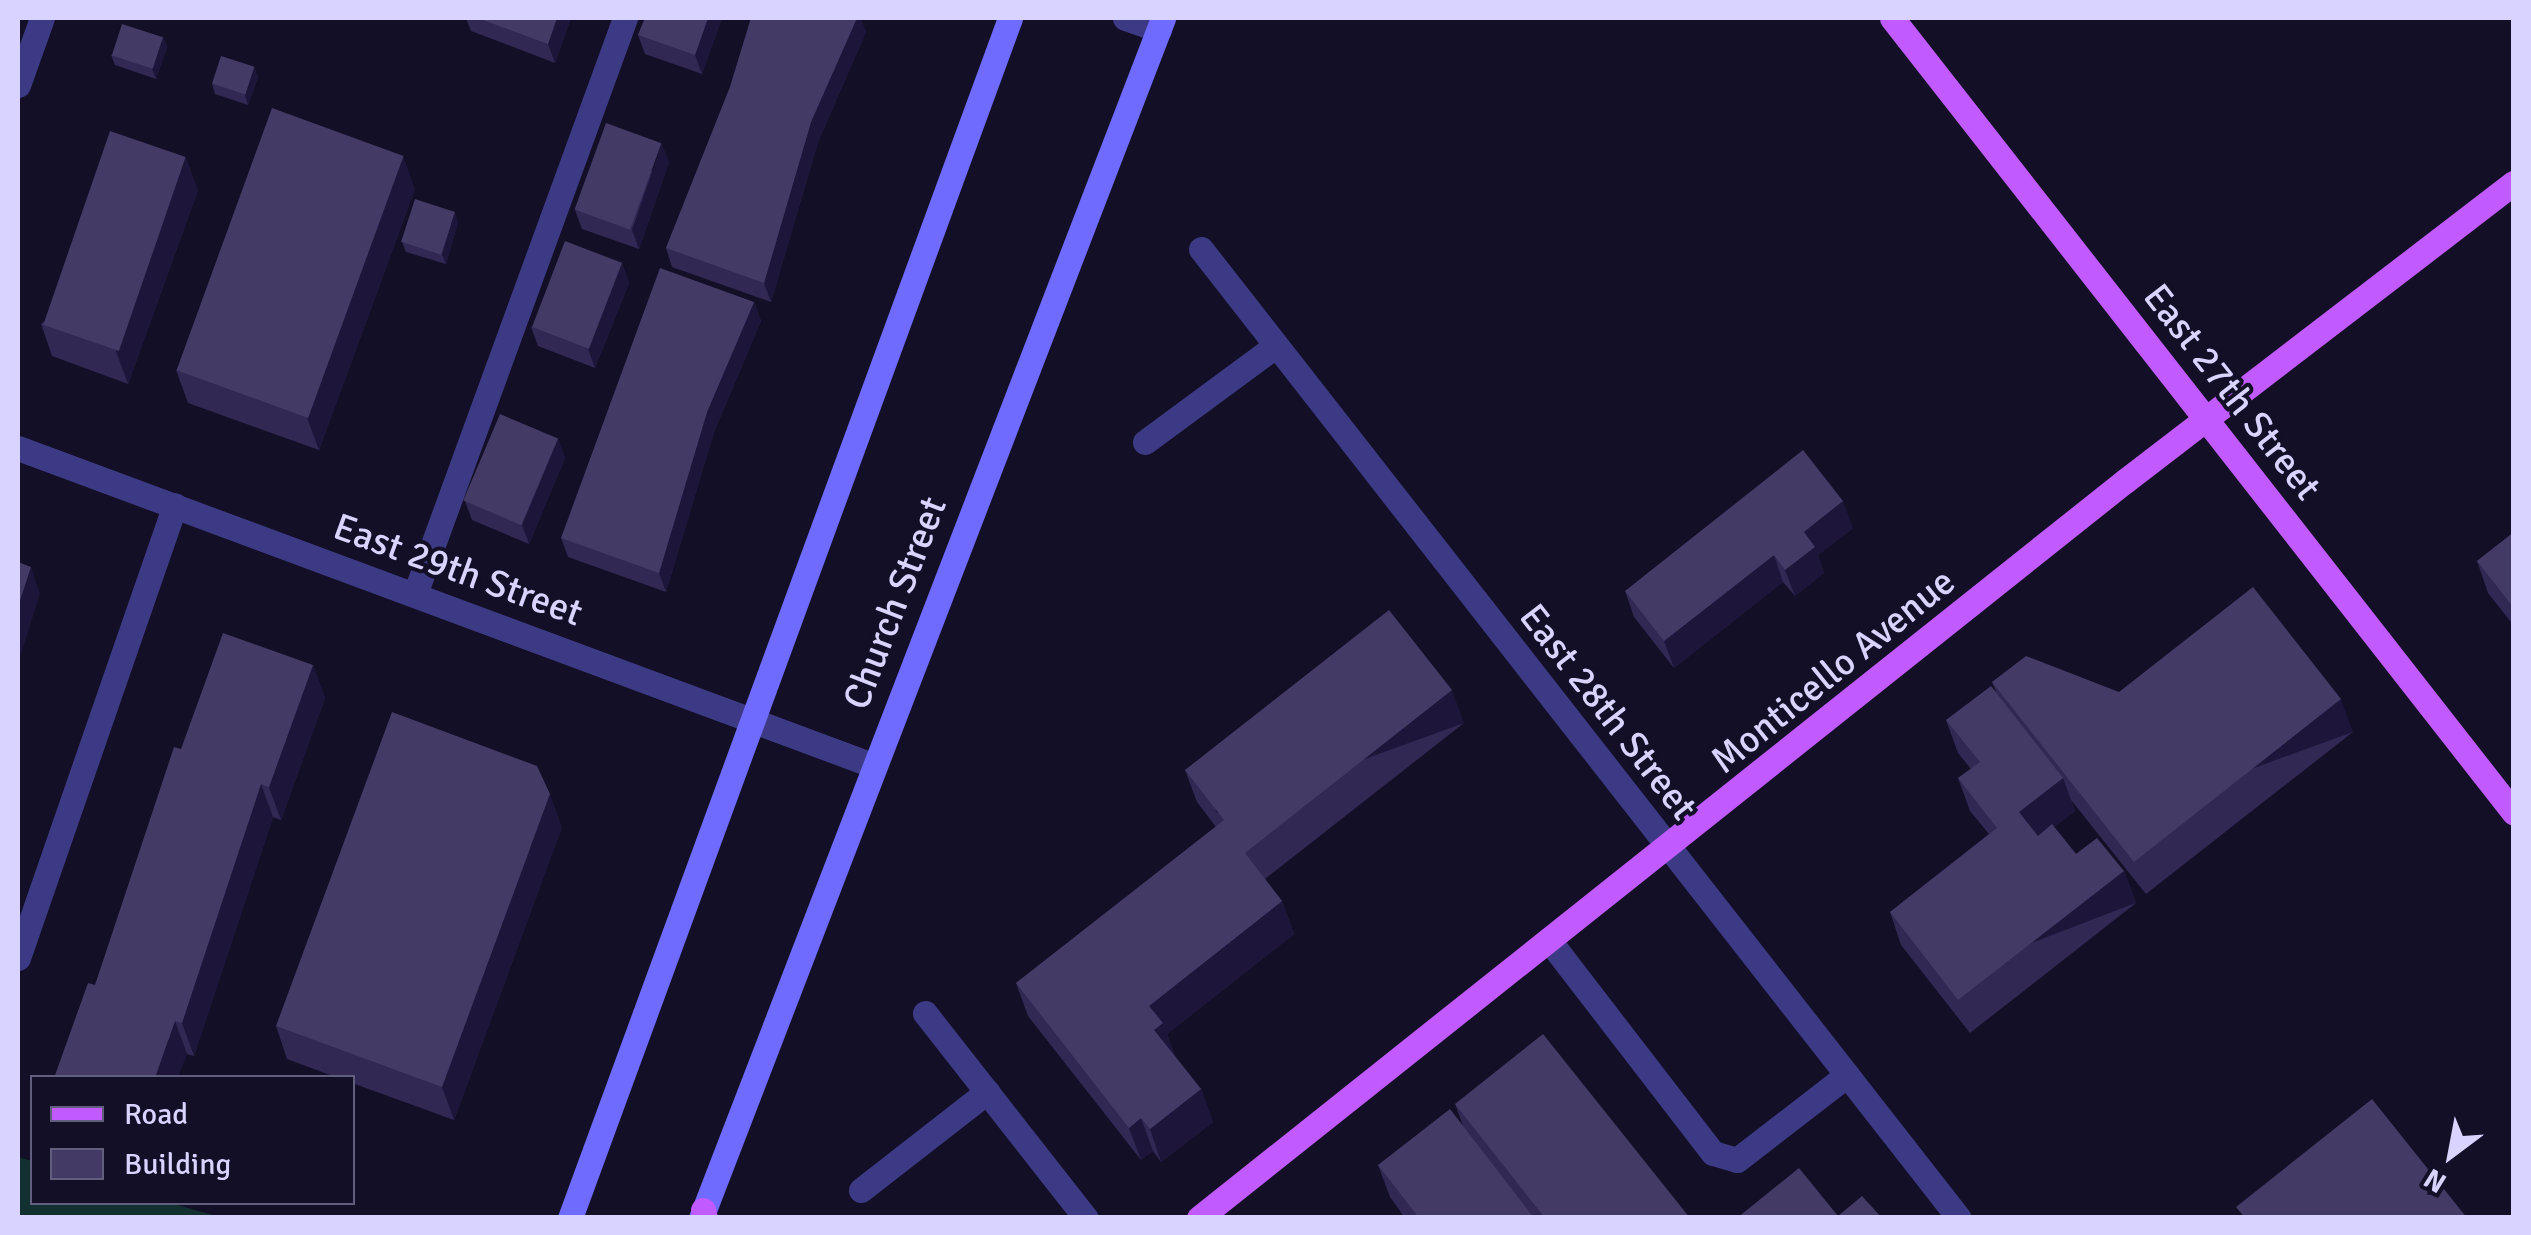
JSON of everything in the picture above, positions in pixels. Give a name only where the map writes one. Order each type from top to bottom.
[{"type":"main road","points":[[570,1218],[1010,18]]},
{"type":"main road","name":"East 27th Street","points":[[1892,18],[2514,813]]},
{"type":"main road","name":"Church Street","points":[[703,1215],[872,764],[1161,24]]},
{"type":"main road","name":"Monticello Avenue","points":[[1199,1218],[1668,850],[2205,420],[2514,182]]},
{"type":"street","points":[[18,85],[42,18]]},
{"type":"street","points":[[415,594],[625,18]]},
{"type":"street","points":[[1125,18],[1161,24]]},
{"type":"street","name":"East 28th Street","points":[[1201,249],[1959,1218]]},
{"type":"street","points":[[1145,442],[1275,346]]},
{"type":"street","name":"East 29th Street","points":[[18,448],[872,764]]},
{"type":"street","points":[[18,958],[176,505]]},
{"type":"street","points":[[1551,942],[1713,1153],[1738,1160],[1847,1075]]},
{"type":"street","points":[[925,1013],[1086,1218]]},
{"type":"street","points":[[861,1190],[987,1092]]},
{"type":"green space","points":[[18,1157],[30,1160],[30,1205],[177,1205],[220,1217],[18,1217]]},
{"type":"building","points":[[478,18],[557,18],[548,44]]},
{"type":"building","points":[[645,18],[708,18],[695,55],[638,35]]},
{"type":"building","points":[[751,18],[857,18],[811,122],[764,283],[666,248],[730,87]]},
{"type":"building","points":[[122,24],[163,37],[153,69],[112,55]]},
{"type":"building","points":[[221,56],[254,67],[245,94],[212,84]]},
{"type":"building","points":[[272,108],[404,156],[308,418],[177,370]]},
{"type":"building","points":[[606,123],[661,143],[630,230],[575,209]]},
{"type":"building","points":[[110,131],[186,157],[119,351],[43,325]]},
{"type":"building","points":[[415,199],[455,212],[441,255],[401,242]]},
{"type":"building","points":[[565,241],[622,263],[589,349],[532,327]]},
{"type":"building","points":[[660,268],[754,302],[707,412],[659,573],[561,538]]},
{"type":"building","points":[[500,414],[558,439],[521,525],[463,501]]},
{"type":"building","points":[[1803,450],[1843,501],[1804,532],[1815,547],[1785,570],[1774,555],[1664,641],[1625,591]]},
{"type":"building","points":[[2514,532],[2514,608],[2477,561]]},
{"type":"building","points":[[18,562],[31,567],[18,607]]},
{"type":"building","points":[[2253,587],[2341,699],[2134,862],[1992,682],[2026,656],[2119,692]]},
{"type":"building","points":[[1389,610],[1452,690],[1245,853],[1282,901],[1149,1006],[1163,1023],[1154,1030],[1201,1089],[1150,1129],[1141,1118],[1129,1128],[1016,983],[1224,820],[1185,770]]},
{"type":"building","points":[[223,633],[313,665],[269,787],[261,784],[182,1023],[175,1021],[156,1075],[55,1075],[88,983],[95,985],[174,747],[181,749]]},
{"type":"building","points":[[1991,686],[2063,778],[2019,812],[2038,836],[2052,824],[2076,854],[2097,838],[2124,871],[1958,1000],[1890,912],[1997,828],[1958,778],[1980,762],[1946,720]]},
{"type":"building","points":[[392,712],[537,766],[550,794],[442,1087],[276,1026]]},
{"type":"building","points":[[1543,1034],[1690,1218],[1545,1218],[1455,1104]]},
{"type":"building","points":[[2372,1099],[2467,1218],[2245,1218],[2236,1207]]},
{"type":"building","points":[[1450,1109],[1534,1218],[1419,1218],[1378,1165]]},
{"type":"building","points":[[1799,1168],[1838,1216],[1862,1196],[1882,1218],[1737,1218]]}]
